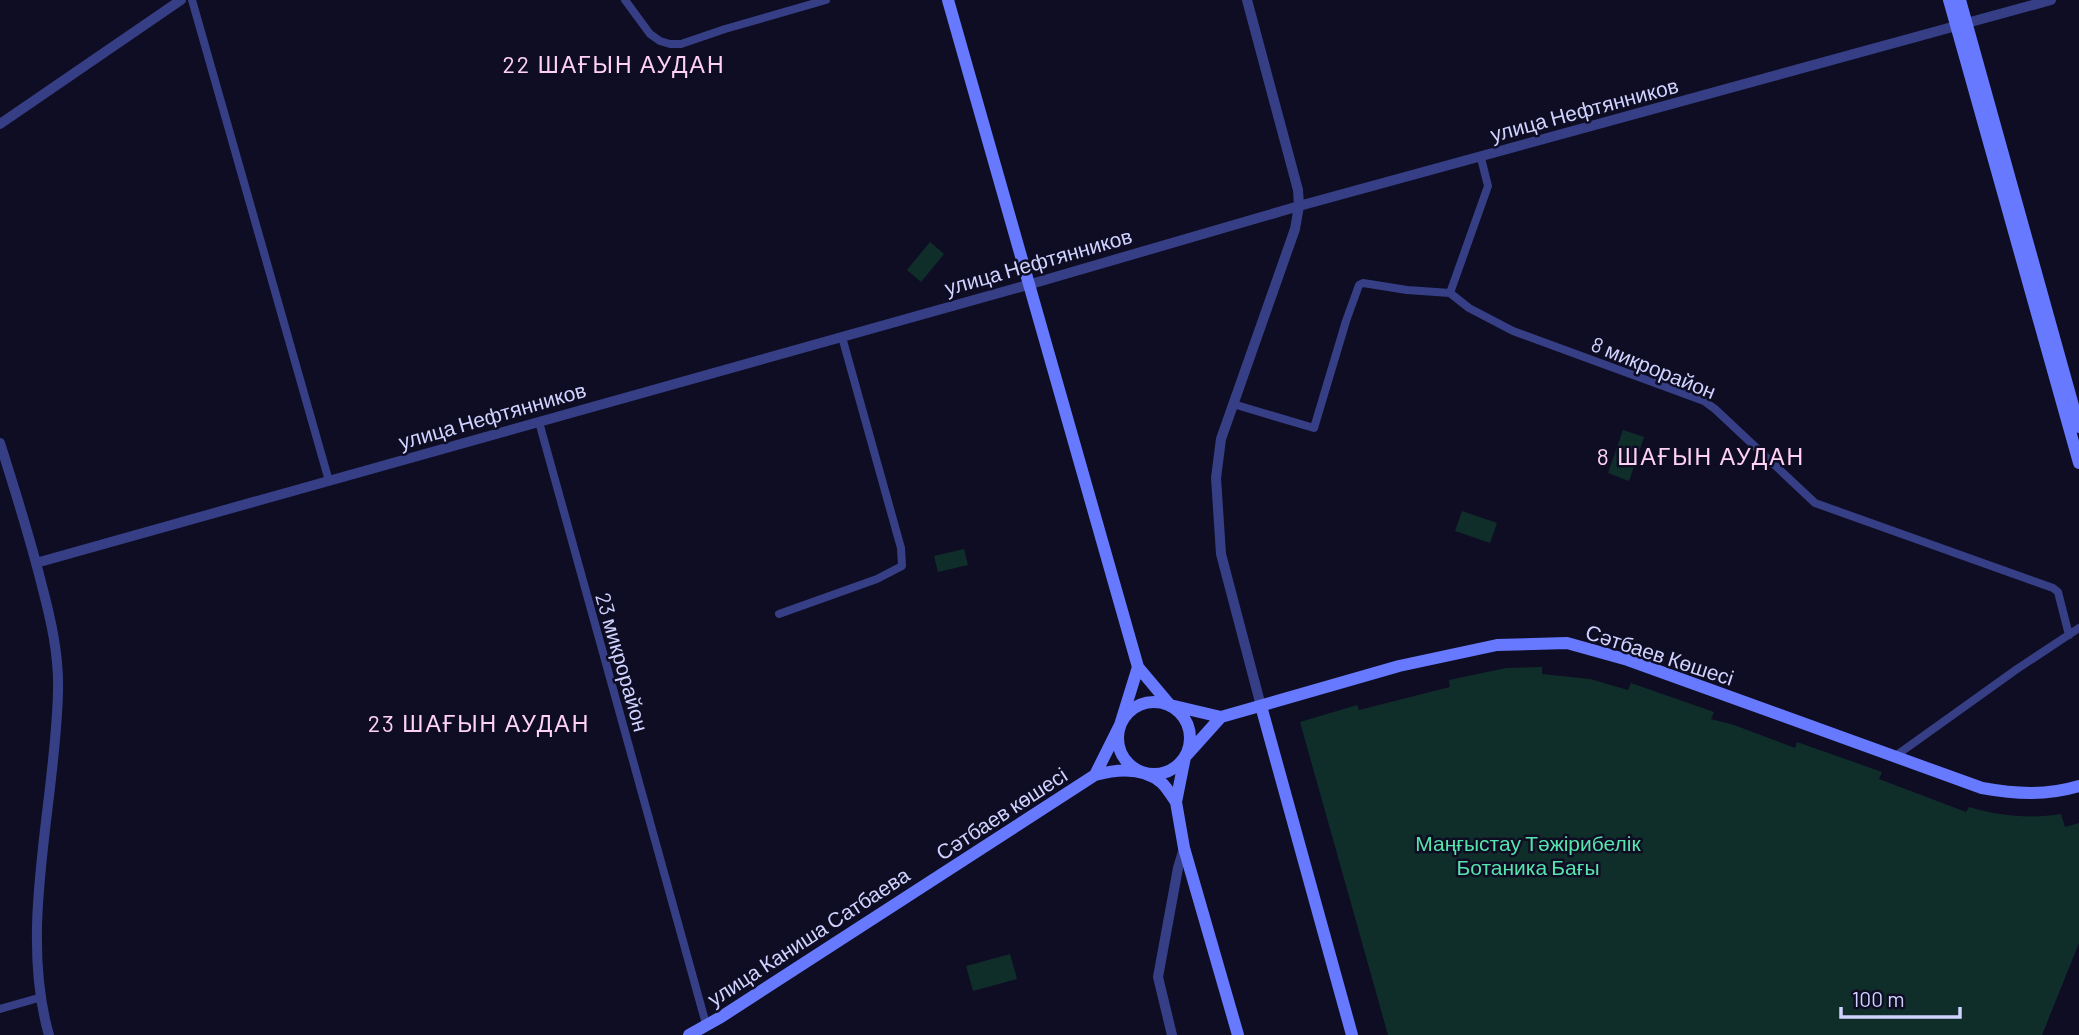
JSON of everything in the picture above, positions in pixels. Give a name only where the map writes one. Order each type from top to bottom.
[{"type":"main road","points":[[948,0],[1138,667],[1170,705],[1180,712],[1191,734],[1176,802],[1184,848],[1238,1035]]},
{"type":"main road","points":[[1949,0],[1962,26],[2040,302],[2079,427]]},
{"type":"main road","points":[[1960,0],[1962,26]]},
{"type":"main road","points":[[2072,408],[2079,463]]},
{"type":"main road","name":"Сәтбаев Көшесі","points":[[1170,705],[1221,717],[1450,654],[1497,645],[1567,643],[1637,663],[1982,788],[2020,794],[2079,786]]},
{"type":"main road","points":[[1138,667],[1120,725],[1118,746],[1129,765],[1161,782],[1176,802]]},
{"type":"main road","points":[[1120,725],[1135,707],[1146,702],[1170,705]]},
{"type":"main road","points":[[1261,706],[1352,1035]]},
{"type":"main road","points":[[1138,771],[1159,774],[1179,765],[1221,717]]},
{"type":"main road","name":"Сәтбаев көшесі","points":[[1095,775],[1120,725]]},
{"type":"main road","name":"Сәтбаев көшесі","points":[[927,883],[1095,775],[1138,771]]},
{"type":"main road","name":"улица Каниша Сатбаева","points":[[708,1023],[927,883]]},
{"type":"main road","points":[[689,1035],[708,1023]]},
{"type":"street","points":[[0,124],[181,0]]},
{"type":"street","points":[[192,0],[329,481]]},
{"type":"street","points":[[625,0],[650,34],[670,44],[681,44],[827,0]]},
{"type":"street","points":[[1247,0],[1281,123],[1298,191],[1299,206],[1295,229],[1221,439],[1216,478],[1221,554],[1261,706]]},
{"type":"street","name":"улица Нефтянников","points":[[36,563],[1031,284],[1299,206],[2052,0]]},
{"type":"street","points":[[1233,404],[1314,428],[1359,285],[1363,283],[1450,293],[1488,186],[1481,158]]},
{"type":"street","name":"8 микрорайон","points":[[1450,293],[1469,308],[1513,331],[1704,401],[1815,503],[2053,588],[2058,592],[2069,635]]},
{"type":"street","points":[[779,614],[877,579],[902,566],[901,548],[842,337]]},
{"type":"street","name":"23 микрорайон","points":[[539,422],[674,911],[708,1023]]},
{"type":"street","points":[[0,443],[53,628],[58,689],[38,902],[42,997],[49,1035]]},
{"type":"street","points":[[1895,757],[2079,628]]},
{"type":"street","points":[[1172,1035],[1158,977],[1184,848]]},
{"type":"street","points":[[0,1009],[42,997]]},
{"type":"green space","points":[[930,242],[944,254],[921,282],[907,270]]},
{"type":"green space","points":[[1623,430],[1644,437],[1629,481],[1608,473]]},
{"type":"green space","points":[[1462,511],[1497,523],[1490,543],[1455,531]]},
{"type":"green space","points":[[964,549],[968,565],[938,572],[934,556]]},
{"type":"green space","name":"Маңғыстау Тәжірибелік Ботаника Бағы","points":[[1542,667],[1542,674],[1590,679],[1628,690],[1631,683],[1714,712],[1711,719],[1795,748],[1797,742],[1882,772],[1879,779],[1966,812],[1969,807],[2015,816],[2061,814],[2065,827],[2079,823],[2079,943],[2042,1035],[1388,1035],[1300,722],[1357,705],[1359,710],[1450,687],[1449,680],[1506,668]]},
{"type":"green space","points":[[1010,954],[1017,979],[973,991],[966,966]]},
{"type":"district","name":"22 ШАҒЫН АУДАН","points":[[614,64]]},
{"type":"district","name":"8 ШАҒЫН АУДАН","points":[[1701,456]]},
{"type":"district","name":"23 ШАҒЫН АУДАН","points":[[479,723]]}]
